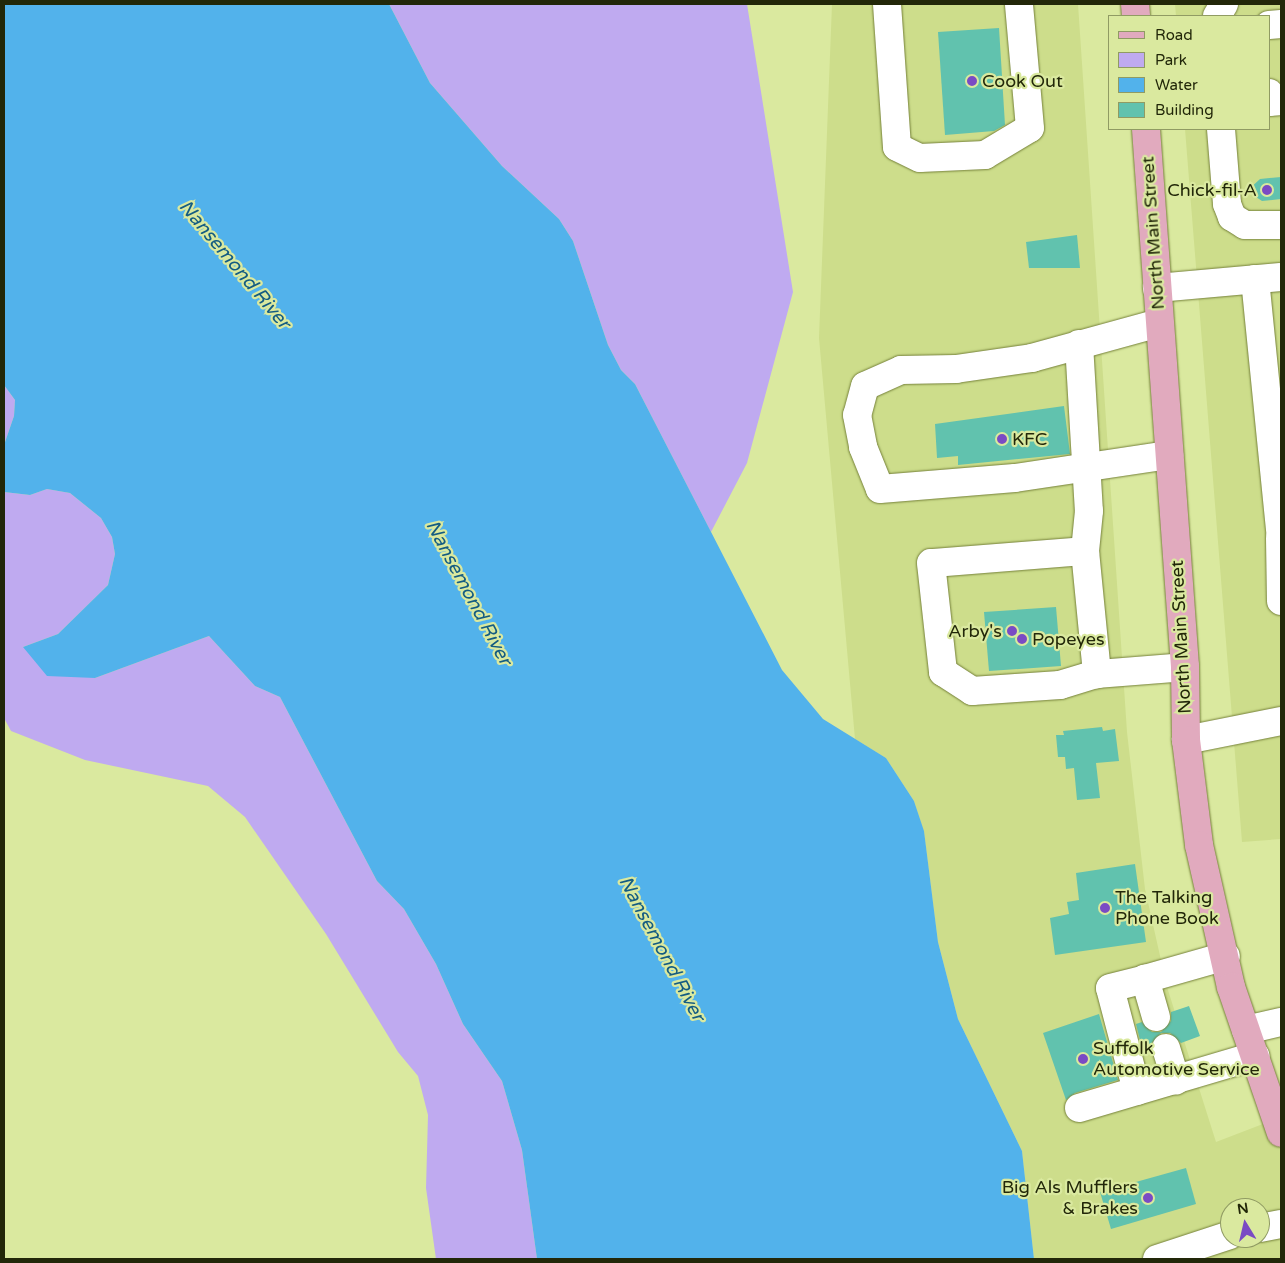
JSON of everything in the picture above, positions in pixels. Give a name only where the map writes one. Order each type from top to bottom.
[{"type":"main road","name":"North Main Street","points":[[1146,130],[1185,667],[1186,740],[1199,845],[1246,1030],[1281,1133]]},
{"type":"lane","points":[[887,4],[897,147],[920,158],[986,155],[1030,128],[1019,4]]},
{"type":"lane","points":[[1218,15],[1224,4]]},
{"type":"lane","points":[[1221,130],[1227,204],[1232,216],[1245,225],[1281,225]]},
{"type":"lane","points":[[1157,288],[1268,278],[1280,538],[1281,600]]},
{"type":"lane","points":[[1159,323],[1022,360],[956,369],[901,370],[865,386],[857,415],[863,447],[880,489],[1015,478],[1169,454]]},
{"type":"lane","points":[[1079,344],[1088,467],[1089,511],[1085,551],[1097,674]]},
{"type":"lane","points":[[1085,551],[931,563],[943,672],[972,691],[1060,685],[1097,674],[1185,667]]},
{"type":"lane","points":[[1186,740],[1281,721]]},
{"type":"lane","points":[[1137,1092],[1110,988],[1226,956]]},
{"type":"lane","points":[[1145,978],[1156,1017]]},
{"type":"lane","points":[[1246,1030],[1281,1022]]},
{"type":"lane","points":[[1166,1048],[1176,1080]]},
{"type":"lane","points":[[1080,1108],[1255,1056]]},
{"type":"lane","points":[[1156,1259],[1220,1237]]},
{"type":"shaded area","points":[[832,4],[1078,4],[1127,732],[1145,889],[1167,987],[1216,1142],[1281,1117],[1281,1259],[1034,1259],[1022,1151],[958,1019],[938,942],[924,832],[914,801],[886,758],[855,739],[819,338]]},
{"type":"shaded area","points":[[1175,4],[1281,4],[1281,839],[1242,842],[1185,130],[1270,130],[1270,15],[1176,15]]},
{"type":"green space","points":[[389,4],[747,4],[793,292],[747,463],[711,532],[635,384],[621,370],[608,345],[573,241],[559,219],[502,166],[430,83]]},
{"type":"green space","points":[[4,385],[15,400],[14,416],[4,445]]},
{"type":"green space","points":[[47,489],[70,493],[101,518],[112,537],[115,554],[108,585],[58,634],[23,647],[95,678],[209,636],[255,686],[280,697],[377,881],[404,909],[436,964],[463,1024],[502,1081],[522,1150],[537,1259],[436,1259],[426,1188],[428,1115],[418,1076],[398,1052],[326,934],[245,817],[208,786],[85,760],[11,731],[4,718],[4,492],[30,495]]},
{"type":"water","name":"Nansemond River","points":[[4,4],[389,4],[430,83],[502,166],[559,219],[573,241],[608,345],[621,370],[635,384],[782,670],[823,719],[886,758],[914,801],[924,831],[938,942],[958,1019],[1022,1151],[1034,1259],[537,1259],[522,1150],[502,1081],[463,1024],[436,964],[404,909],[377,881],[280,697],[255,686],[209,636],[95,678],[47,676],[23,647],[58,634],[108,585],[115,554],[112,537],[101,518],[70,493],[47,489],[30,495],[4,492],[4,445],[14,416],[15,400],[4,385]]},
{"type":"building","name":"Cook Out","points":[[999,28],[1005,125],[994,131],[945,135],[938,32]]},
{"type":"building","name":"Chick-fil-A","points":[[1281,177],[1281,199],[1262,201],[1247,191],[1260,179]]},
{"type":"building","points":[[1077,235],[1080,268],[1029,268],[1026,242]]},
{"type":"building","name":"KFC","points":[[1064,406],[1070,454],[958,465],[958,456],[937,458],[935,424]]},
{"type":"building","name":"Popeyes","points":[[1056,607],[1061,666],[989,671],[984,612]]},
{"type":"building","points":[[1102,727],[1103,731],[1115,729],[1119,761],[1096,763],[1100,798],[1077,800],[1074,768],[1066,769],[1065,757],[1058,757],[1056,735],[1064,735],[1063,731]]},
{"type":"building","name":"The Talking Phone Book","points":[[1135,864],[1146,942],[1055,955],[1050,918],[1069,914],[1067,902],[1079,900],[1076,873]]},
{"type":"building","points":[[1189,1006],[1200,1036],[1181,1043],[1170,1033],[1161,1033],[1151,1044],[1151,1053],[1144,1056],[1136,1024],[1142,1022],[1152,1032],[1161,1032],[1171,1021],[1171,1012]]},
{"type":"building","name":"Suffolk Automotive Service","points":[[1099,1014],[1118,1080],[1075,1093],[1066,1100],[1043,1033]]},
{"type":"building","name":"Big Als Mufflers & Brakes","points":[[1186,1168],[1196,1204],[1111,1229],[1100,1192]]},
{"type":"place","name":"Cook Out","points":[[972,81]]},
{"type":"place","name":"Chick-fil-A","points":[[1267,190]]},
{"type":"place","name":"KFC","points":[[1002,439]]},
{"type":"place","name":"Arby's","points":[[1012,631]]},
{"type":"place","name":"Popeyes","points":[[1022,639]]},
{"type":"place","name":"The Talking Phone Book","points":[[1105,908]]},
{"type":"place","name":"Suffolk Automotive Service","points":[[1083,1059]]},
{"type":"place","name":"Big Als Mufflers & Brakes","points":[[1148,1198]]}]
